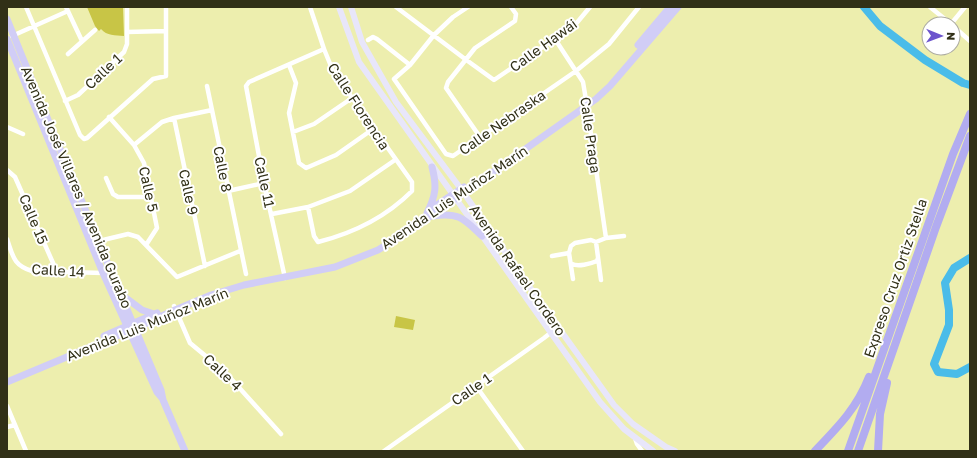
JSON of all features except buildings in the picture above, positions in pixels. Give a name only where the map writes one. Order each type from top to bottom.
[{"type":"highway","name":"Expreso Cruz Ortiz Stella","points":[[848,451],[952,154],[970,114]]},
{"type":"highway","name":"Expreso Cruz Ortiz Stella","points":[[858,451],[962,154],[970,136]]},
{"type":"highway","points":[[815,451],[842,423],[857,402],[872,367],[885,346]]},
{"type":"highway","points":[[878,451],[882,401],[890,374],[893,351]]},
{"type":"main road","name":"Avenida Rafael Cordero","points":[[339,7],[358,62],[432,167],[614,420],[653,451]]},
{"type":"main road","name":"Avenida Rafael Cordero","points":[[351,7],[362,42],[396,102],[462,191],[614,405],[633,424],[666,447],[675,451]]},
{"type":"main road","name":"Avenida Luis Muñoz Marín","points":[[587,103],[608,81],[670,7]]},
{"type":"main road","name":"Avenida Luis Muñoz Marín","points":[[7,378],[147,322],[223,286],[284,275],[332,264],[356,255],[388,239],[429,214],[599,96],[610,86],[678,7]]},
{"type":"main road","name":"Avenida José Villares / Avenida Gurabo","points":[[7,19],[9,37],[103,273],[120,309],[132,327]]},
{"type":"main road","name":"Avenida José Villares / Avenida Gurabo","points":[[9,37],[99,241],[121,294],[157,392],[163,400],[185,451]]},
{"type":"main road","points":[[432,167],[435,178],[434,196],[429,214],[456,215],[465,220],[482,236]]},
{"type":"main road","points":[[121,294],[142,310],[154,314]]},
{"type":"main road","name":"Avenida Luis Muñoz Marín","points":[[132,327],[154,314],[174,308]]},
{"type":"main road","points":[[120,309],[121,323],[117,333],[140,346],[142,331],[147,322]]},
{"type":"main road","name":"Avenida Luis Muñoz Marín","points":[[7,382],[117,333]]},
{"type":"street","points":[[26,7],[77,130],[84,139],[153,80],[166,76],[166,7]]},
{"type":"street","name":"Calle 1","points":[[65,101],[78,95],[124,52],[127,44],[127,7]]},
{"type":"street","name":"Calle Florencia","points":[[308,207],[314,236],[318,242],[337,238],[369,224],[412,191],[412,182],[333,71],[310,7]]},
{"type":"street","points":[[396,7],[465,60]]},
{"type":"street","points":[[368,40],[373,37],[410,65],[434,35],[453,17],[468,7]]},
{"type":"street","points":[[480,137],[446,88],[448,82],[475,48],[515,20],[516,14],[511,7]]},
{"type":"street","name":"Calle Hawái","points":[[465,60],[494,80],[575,25],[590,7]]},
{"type":"street","name":"Calle Nebraska","points":[[410,65],[394,79],[446,154],[453,156],[576,71],[609,44],[639,7]]},
{"type":"street","points":[[930,7],[941,16]]},
{"type":"street","points":[[958,16],[965,7]]},
{"type":"street","points":[[9,37],[67,9],[82,41]]},
{"type":"street","points":[[68,54],[95,30]]},
{"type":"street","points":[[127,32],[166,31]]},
{"type":"street","points":[[961,33],[970,41]]},
{"type":"street","name":"Calle Praga","points":[[555,39],[583,82],[606,238]]},
{"type":"street","points":[[324,49],[289,65],[296,83],[289,114],[299,163],[306,168],[336,155],[373,129]]},
{"type":"street","name":"Calle 11","points":[[284,275],[272,214],[264,183],[246,86],[249,82],[289,65]]},
{"type":"street","name":"Calle 8","points":[[207,86],[240,251],[246,274]]},
{"type":"street","points":[[293,132],[314,124],[352,98]]},
{"type":"street","points":[[134,145],[162,122],[212,110]]},
{"type":"street","name":"Calle 5","points":[[110,118],[134,145],[144,163],[157,228],[146,245]]},
{"type":"street","name":"Calle 9","points":[[174,118],[205,266]]},
{"type":"street","points":[[7,127],[22,134]]},
{"type":"street","points":[[272,214],[308,207],[350,191],[395,160]]},
{"type":"street","name":"Calle 15","points":[[7,170],[16,177],[57,272]]},
{"type":"street","points":[[106,178],[113,194],[118,197],[151,197]]},
{"type":"street","points":[[228,191],[264,183]]},
{"type":"street","points":[[99,241],[128,234],[138,237],[177,277],[240,251]]},
{"type":"street","points":[[573,279],[572,264],[569,252],[571,246],[575,243],[591,240],[596,242],[606,238],[624,236]]},
{"type":"street","name":"Calle 14","points":[[7,239],[14,259],[21,267],[32,271],[103,273]]},
{"type":"street","points":[[596,242],[601,280]]},
{"type":"street","points":[[552,256],[569,252]]},
{"type":"street","points":[[572,264],[575,266],[593,263],[597,261],[598,258]]},
{"type":"street","name":"Calle 4","points":[[174,308],[190,343],[225,372],[281,434]]},
{"type":"street","name":"Calle 1","points":[[384,451],[558,326]]},
{"type":"street","points":[[476,386],[523,451]]},
{"type":"street","points":[[7,406],[26,451]]},
{"type":"street","points":[[7,427],[16,425]]},
{"type":"street","points":[[635,438],[642,451]]},
{"type":"shaded area","points":[[87,7],[123,7],[124,36],[109,34],[101,29],[99,31],[95,26]]},
{"type":"shaded area","points":[[396,316],[415,320],[413,330],[394,327]]},
{"type":"waterway","points":[[864,7],[880,26],[925,60],[963,83],[970,85]]},
{"type":"waterway","points":[[970,258],[954,268],[945,283],[949,310],[949,325],[934,364],[938,372],[957,374],[970,367]]}]
